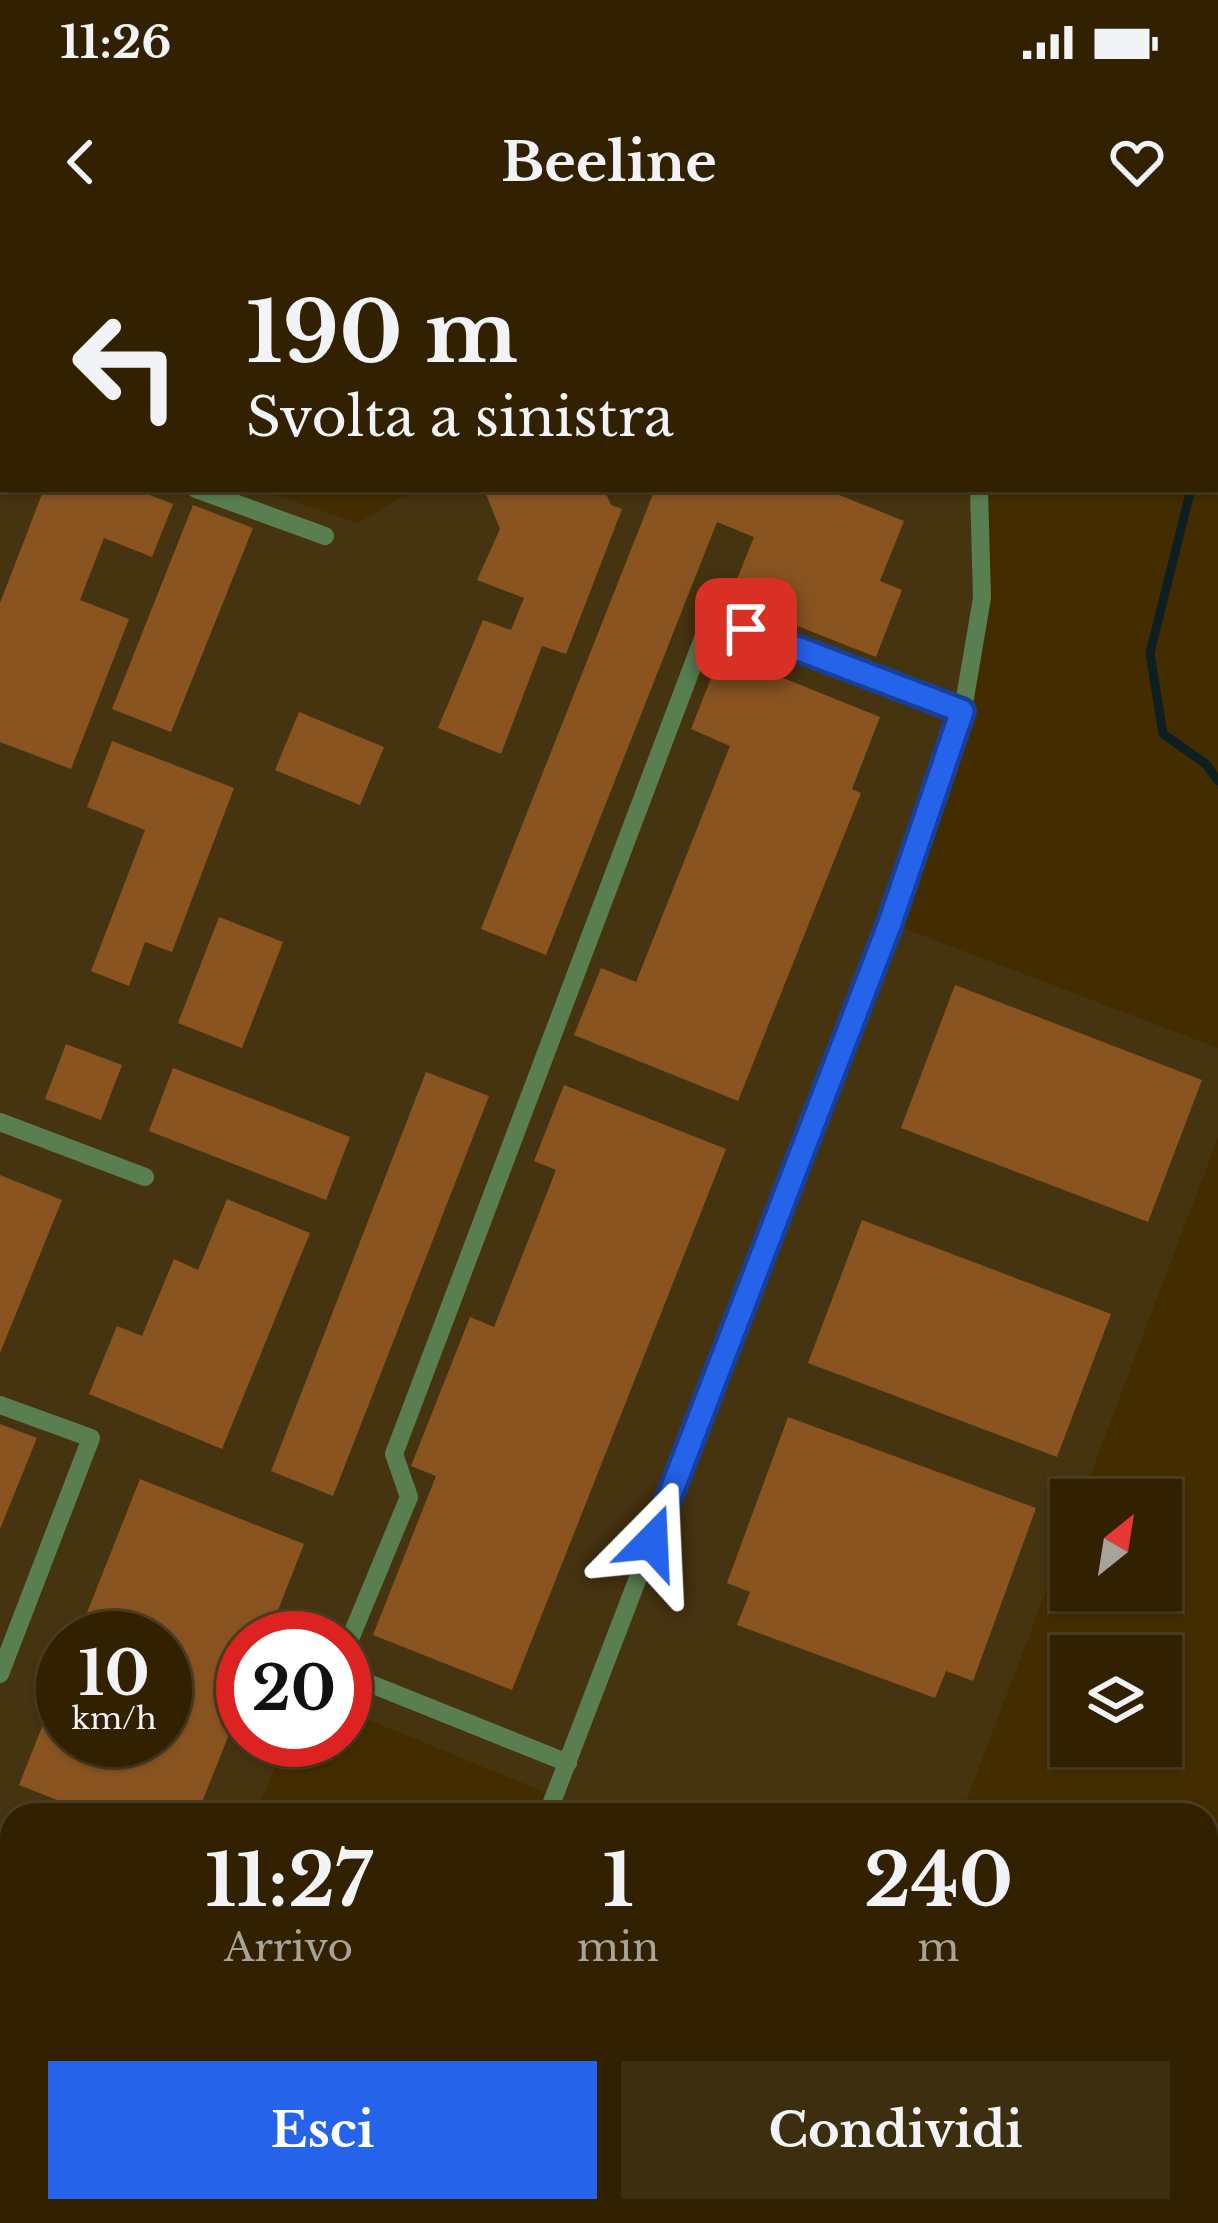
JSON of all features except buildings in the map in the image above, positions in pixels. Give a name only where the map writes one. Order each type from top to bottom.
[{"type":"lane","points":[[204,492],[325,536]]},
{"type":"lane","points":[[553,1803],[890,923],[962,711],[982,598],[979,492]]},
{"type":"lane","points":[[362,1611],[409,1497],[394,1454],[705,633],[746,629],[962,711]]},
{"type":"lane","points":[[0,1122],[145,1178]]},
{"type":"lane","points":[[0,1405],[91,1438],[0,1674]]},
{"type":"lane","points":[[372,1684],[568,1763]]},
{"type":"shaded area","points":[[0,492],[267,492],[358,523],[411,492],[974,492],[982,598],[965,698],[890,923],[1218,1048],[1218,1137],[1089,1479],[1050,1479],[1050,1580],[966,1803],[551,1803],[554,1796],[372,1721],[372,1611],[216,1611],[216,1767],[275,1767],[261,1803],[0,1803]]},
{"type":"waterway","points":[[1190,492],[1150,653],[1163,734],[1206,764],[1218,781]]},
{"type":"route","points":[[652,1542],[890,923],[962,711],[746,629]]}]
